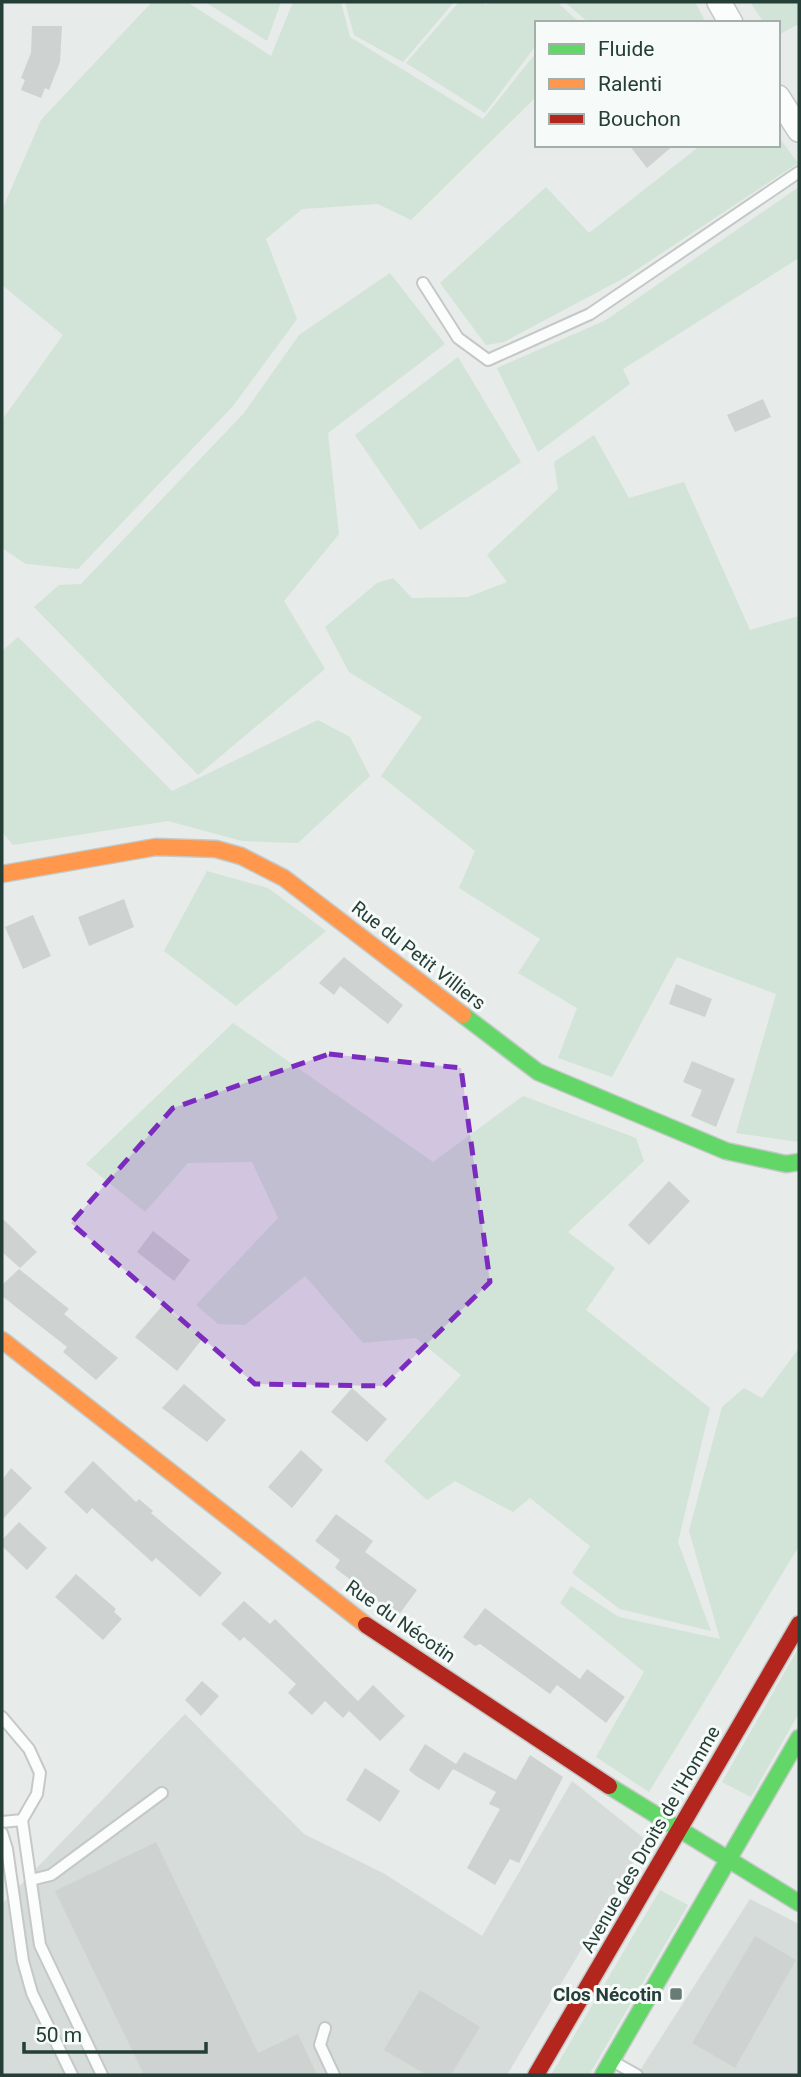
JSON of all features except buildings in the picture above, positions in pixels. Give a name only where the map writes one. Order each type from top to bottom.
[{"type":"street","points":[[719,2],[731,21]]},
{"type":"street","points":[[780,100],[799,130]]},
{"type":"street","name":"Rue du Petit Villiers","points":[[2,874],[158,847],[214,848],[241,855],[284,878],[538,1072],[726,1151],[786,1164],[799,1162]]},
{"type":"street","name":"Rue du Nécotin","points":[[2,1340],[372,1630],[680,1832],[799,1903]]},
{"type":"street","name":"Avenue des Droits de l'Homme","points":[[536,2075],[799,1624]]},
{"type":"street","points":[[607,2068],[799,1738]]},
{"type":"lane","points":[[423,283],[457,338],[488,360],[590,314],[799,172]]},
{"type":"lane","points":[[2,1717],[29,1749],[40,1773],[37,1794],[22,1820],[40,1945],[102,2075]]},
{"type":"lane","points":[[31,1880],[51,1875],[162,1793]]},
{"type":"lane","points":[[2,1822],[22,1820]]},
{"type":"lane","points":[[2,1833],[29,1983],[72,2075]]},
{"type":"lane","points":[[325,2028],[320,2045],[334,2075]]},
{"type":"lane","points":[[607,2068],[637,2075]]},
{"type":"highlighted area","points":[[329,1054],[461,1068],[490,1282],[384,1386],[255,1384],[71,1223],[173,1108]]},
{"type":"shaded area","points":[[185,1714],[304,1834],[383,1873],[482,1936],[572,1781],[646,1840],[507,2075],[2,2075],[2,1904]]},
{"type":"shaded area","points":[[750,1899],[799,1924],[799,2075],[637,2075]]},
{"type":"green space","points":[[152,2],[187,2],[271,56],[293,2],[341,2],[350,37],[483,119],[535,54],[535,98],[411,220],[378,204],[302,209],[266,239],[297,319],[233,406],[78,569],[26,564],[2,548],[2,420],[63,335],[2,285],[2,210],[41,120]]},
{"type":"green space","points":[[205,2],[281,2],[267,41]]},
{"type":"green space","points":[[345,2],[454,2],[403,62],[354,35]]},
{"type":"green space","points":[[459,2],[482,2],[486,5],[489,2],[560,2],[578,21],[535,21],[535,47],[485,113],[406,63]]},
{"type":"green space","points":[[695,2],[704,19],[587,21],[567,4]]},
{"type":"green space","points":[[750,2],[799,2],[799,24],[780,34],[780,21],[763,21]]},
{"type":"green space","points":[[780,139],[798,163],[624,278],[504,342],[486,345],[440,283],[546,187],[589,233],[698,147],[780,147]]},
{"type":"green space","points":[[799,187],[799,258],[623,369],[630,384],[538,452],[497,368],[606,320]]},
{"type":"green space","points":[[390,273],[445,344],[328,433],[339,534],[284,601],[325,669],[198,775],[34,607],[59,585],[81,584],[244,413],[299,335]]},
{"type":"green space","points":[[458,357],[521,462],[420,530],[355,435]]},
{"type":"green space","points":[[594,435],[629,498],[684,482],[750,630],[799,616],[799,1142],[736,1133],[776,994],[677,957],[612,1077],[558,1058],[577,1008],[518,973],[540,939],[459,888],[475,851],[381,776],[422,717],[349,672],[325,627],[377,583],[393,578],[412,598],[468,597],[507,582],[487,555],[558,489],[554,462]]},
{"type":"green space","points":[[18,637],[172,791],[318,720],[350,737],[370,776],[298,843],[242,841],[168,821],[13,845],[2,832],[2,651]]},
{"type":"green space","points":[[207,871],[268,888],[326,931],[236,1006],[164,951]]},
{"type":"green space","points":[[233,1023],[433,1162],[523,1096],[636,1138],[644,1161],[568,1232],[615,1268],[586,1310],[710,1408],[678,1542],[711,1631],[620,1609],[572,1573],[590,1546],[530,1498],[513,1512],[455,1481],[427,1500],[384,1461],[461,1375],[416,1338],[363,1343],[305,1276],[245,1325],[218,1324],[196,1305],[278,1218],[252,1162],[188,1163],[145,1212],[86,1164]]},
{"type":"green space","points":[[799,1348],[799,1546],[649,1792],[596,1757],[644,1672],[560,1603],[571,1586],[619,1617],[720,1639],[689,1531],[722,1407],[744,1388],[762,1398]]},
{"type":"green space","points":[[799,1647],[799,1713],[751,1797],[722,1782]]},
{"type":"green space","points":[[660,1890],[688,1905],[589,2075],[551,2075]]},
{"type":"traffic: fast","points":[[463,1015],[538,1072],[726,1151],[786,1164],[799,1162]]},
{"type":"traffic: fast","points":[[603,2075],[799,1738]]},
{"type":"traffic: fast","points":[[609,1786],[799,1903]]},
{"type":"traffic: slow","points":[[2,874],[156,847],[216,849],[241,856],[284,878],[463,1015]]},
{"type":"traffic: slow","points":[[2,1340],[366,1625]]},
{"type":"traffic: jam","points":[[536,2075],[799,1624]]},
{"type":"traffic: jam","points":[[366,1625],[609,1786]]},
{"type":"place","name":"Clos Nécotin","points":[[676,1994]]}]
